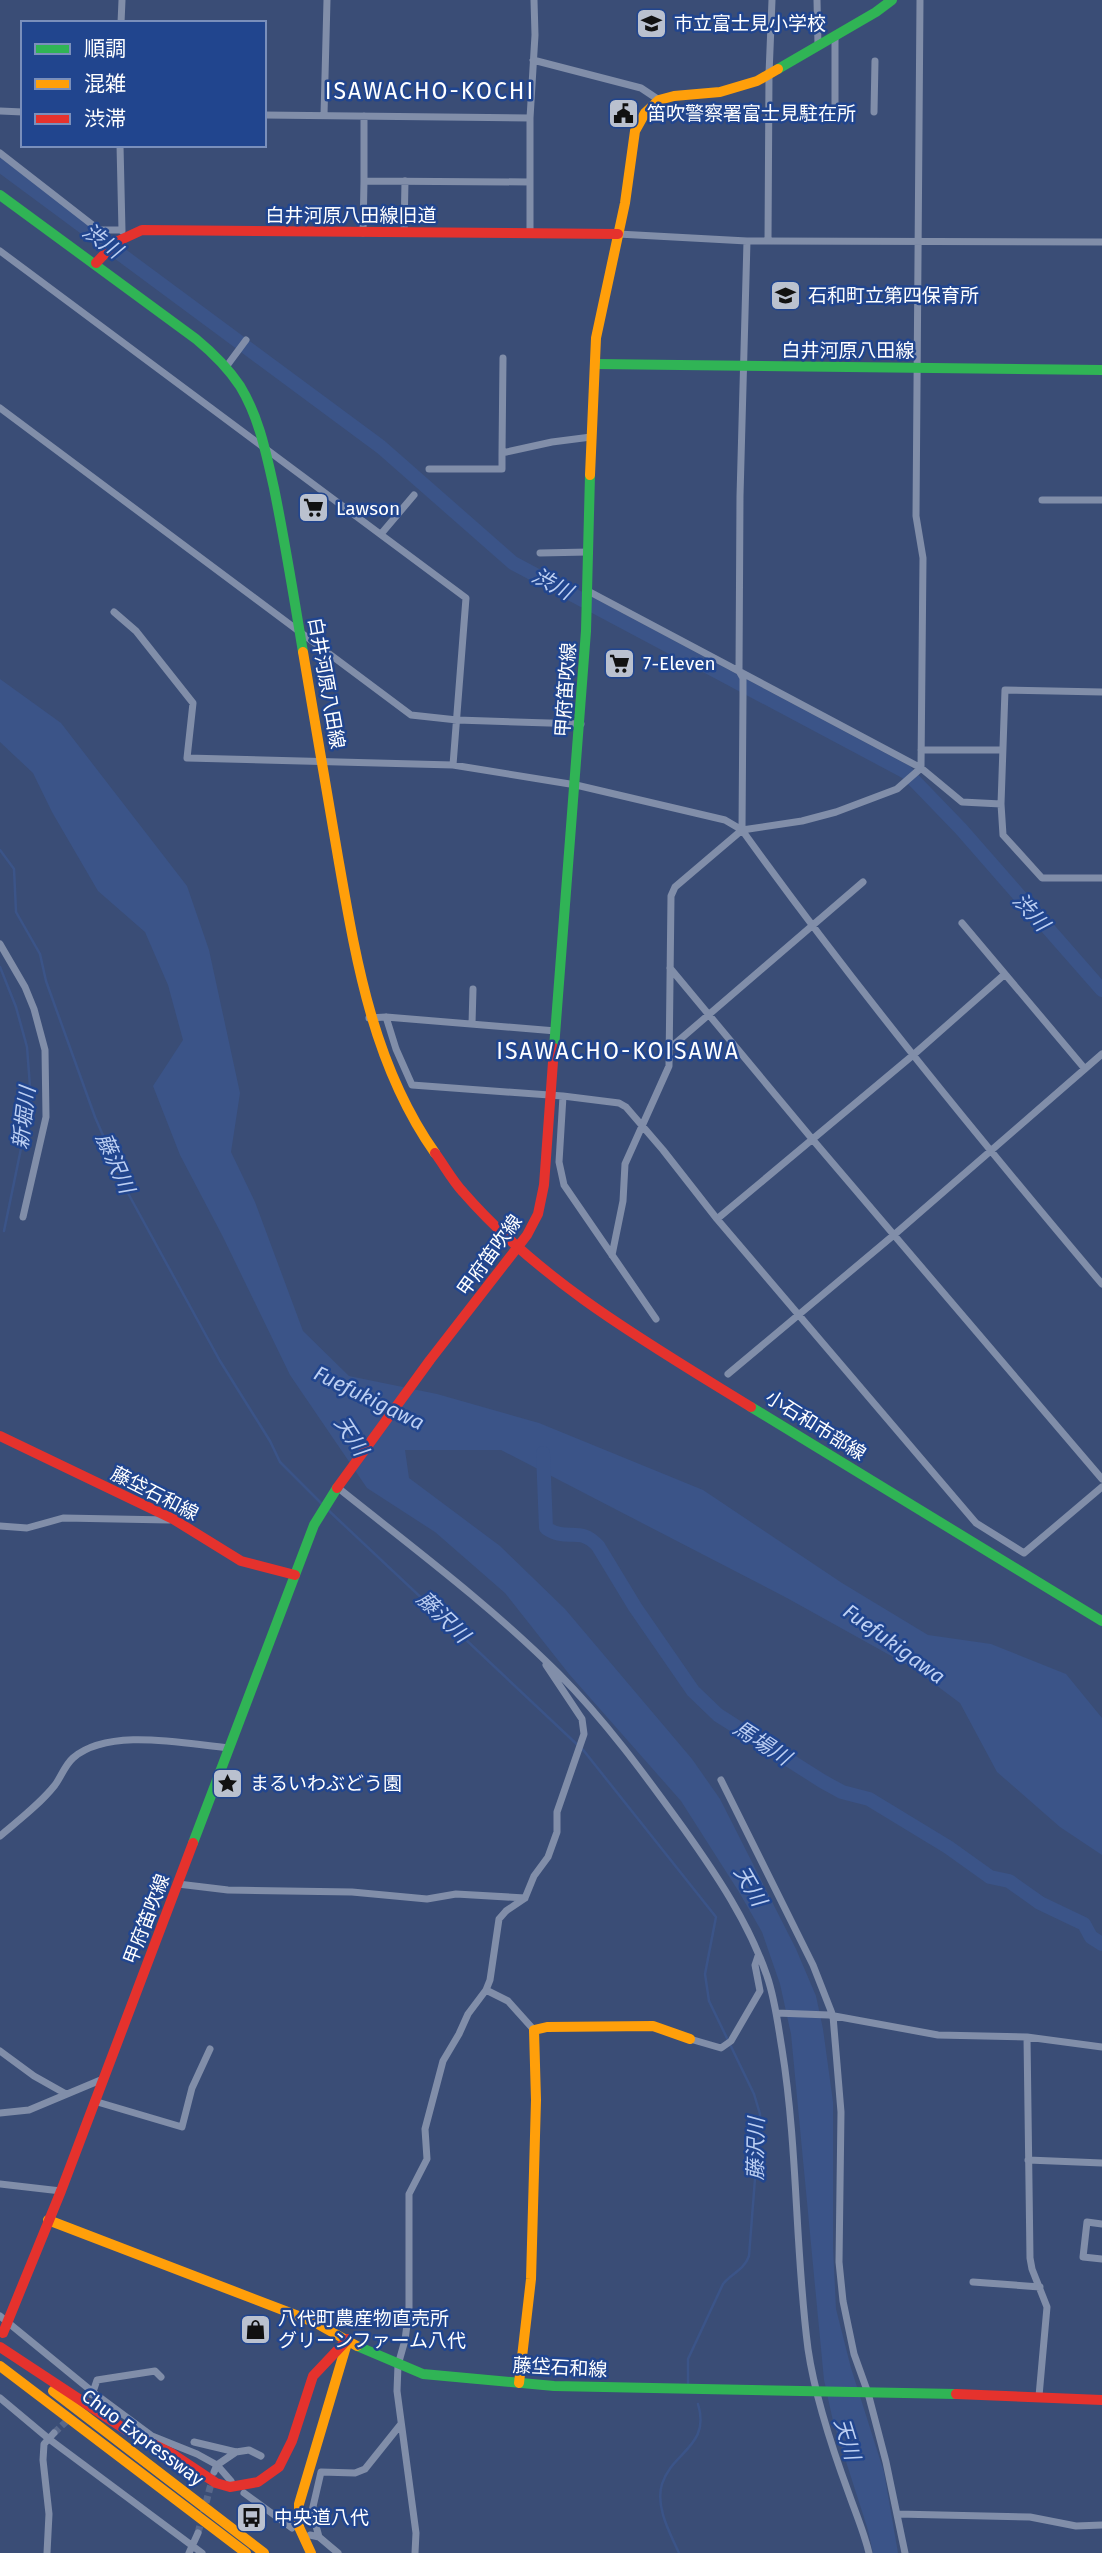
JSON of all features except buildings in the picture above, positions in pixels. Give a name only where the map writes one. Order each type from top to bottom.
[{"type":"main road","points":[[659,100],[731,89],[769,74],[892,0]]},
{"type":"main road","name":"甲府笛吹線","points":[[3,2324],[61,2191],[319,1515],[430,1360],[514,1254],[532,1228],[540,1206],[581,724],[598,317],[614,264],[635,131],[645,113],[659,100]]},
{"type":"main road","name":"白井河原八田線","points":[[0,195],[96,263],[208,348],[226,367],[249,405],[264,448],[281,521],[358,971],[369,1018],[393,1082],[428,1147],[514,1254]]},
{"type":"main road","name":"白井河原八田線旧道","points":[[96,263],[122,235],[142,230],[618,234]]},
{"type":"main road","name":"白井河原八田線","points":[[595,364],[1102,370]]},
{"type":"main road","name":"小石和市部線","points":[[514,1254],[599,1312],[1102,1621]]},
{"type":"main road","name":"藤垈石和線","points":[[0,1436],[173,1519],[241,1561],[295,1575]]},
{"type":"main road","points":[[519,2382],[531,2279],[536,2099],[534,2030],[547,2027],[653,2026],[690,2039]]},
{"type":"main road","name":"藤垈石和線","points":[[48,2220],[263,2301],[398,2365],[441,2377],[554,2386],[1039,2396],[1102,2400]]},
{"type":"main road","points":[[0,2348],[129,2432],[171,2453],[216,2483],[230,2487],[258,2482],[279,2467],[292,2441],[313,2376],[348,2339]]},
{"type":"main road","points":[[311,2553],[299,2527],[299,2504],[344,2360],[348,2339]]},
{"type":"main road","name":"Chuo Expressway","points":[[0,2348],[264,2553]]},
{"type":"main road","name":"Chuo Expressway","points":[[0,2366],[246,2553]]},
{"type":"main road","points":[[63,2414],[232,2553]]},
{"type":"street","points":[[121,0],[121,21]]},
{"type":"street","points":[[324,116],[327,0]]},
{"type":"street","points":[[530,234],[534,0]]},
{"type":"street","points":[[768,241],[772,0]]},
{"type":"street","points":[[817,0],[818,45]]},
{"type":"street","points":[[612,1255],[623,1201],[625,1164],[669,1066],[671,896],[675,887],[742,830],[802,821],[897,789],[918,770],[921,750],[924,623],[923,558],[916,516],[920,0]]},
{"type":"street","points":[[835,35],[835,111]]},
{"type":"street","points":[[533,60],[640,88],[659,100]]},
{"type":"street","points":[[874,112],[875,61]]},
{"type":"street","points":[[0,111],[21,112]]},
{"type":"street","points":[[266,115],[530,118]]},
{"type":"street","points":[[363,233],[364,116]]},
{"type":"street","points":[[0,153],[99,230],[122,235],[121,147]]},
{"type":"street","points":[[363,181],[530,182]]},
{"type":"street","points":[[404,233],[405,181]]},
{"type":"street","points":[[618,234],[747,242],[1102,242]]},
{"type":"street","points":[[742,830],[742,366],[747,242]]},
{"type":"street","points":[[0,251],[466,598],[453,765]]},
{"type":"street","points":[[226,367],[246,340]]},
{"type":"street","points":[[429,469],[502,469],[503,358]]},
{"type":"street","points":[[0,408],[411,715],[457,720],[581,724]]},
{"type":"street","points":[[502,453],[591,437]]},
{"type":"street","points":[[381,534],[414,495]]},
{"type":"street","points":[[1042,500],[1102,500]]},
{"type":"street","points":[[540,554],[588,552]]},
{"type":"street","points":[[588,593],[918,770],[962,802],[1001,804]]},
{"type":"street","points":[[114,612],[136,631],[193,703],[187,758],[453,765],[576,785],[725,820],[742,830],[811,926],[912,1056],[1102,1284]]},
{"type":"street","points":[[1102,692],[1005,690],[1001,804],[1003,835],[1042,878],[1102,878]]},
{"type":"street","points":[[921,750],[1002,750]]},
{"type":"street","points":[[670,1048],[863,882]]},
{"type":"street","points":[[962,923],[1085,1069]]},
{"type":"street","points":[[0,944],[25,987],[45,1050],[46,1117],[23,1217]]},
{"type":"street","points":[[670,968],[1102,1479]]},
{"type":"street","points":[[717,1219],[912,1056],[1005,974]]},
{"type":"street","points":[[472,1024],[473,989]]},
{"type":"street","points":[[386,1017],[412,1085],[563,1096],[619,1103],[626,1107],[717,1219],[976,1523],[1024,1553],[1102,1486]]},
{"type":"street","points":[[369,1018],[386,1017],[556,1031]]},
{"type":"street","points":[[728,1374],[895,1234],[1102,1054]]},
{"type":"street","points":[[563,1096],[559,1162],[564,1185],[656,1319]]},
{"type":"street","points":[[336,1489],[500,1619],[543,1659],[600,1720],[672,1811],[734,1905],[767,1977],[779,2013],[789,2094],[803,2296],[817,2391],[869,2553]]},
{"type":"street","points":[[0,1526],[27,1528],[63,1518],[173,1519]]},
{"type":"street","points":[[415,2553],[416,2533],[397,2391],[398,2365],[409,2309],[409,2194],[426,2159],[425,2129],[443,2061],[468,2014],[486,1990],[495,1957],[499,1919],[525,1898],[534,1876],[548,1857],[557,1832],[557,1812],[582,1739],[582,1719],[543,1659]]},
{"type":"street","points":[[0,1836],[54,1786],[71,1759],[90,1747],[109,1741],[139,1740],[229,1748]]},
{"type":"street","points":[[721,1780],[813,1965],[831,2015],[841,2112],[839,2263],[843,2301],[905,2553]]},
{"type":"street","points":[[178,1884],[228,1890],[352,1892],[427,1899],[456,1894],[525,1898]]},
{"type":"street","points":[[690,2039],[715,2048],[728,2043],[760,1991],[755,1965],[758,1956]]},
{"type":"street","points":[[486,1990],[508,2001],[534,2030]]},
{"type":"street","points":[[779,2013],[831,2015],[938,2035],[1027,2037],[1102,2047]]},
{"type":"street","points":[[1027,2037],[1030,2258],[1047,2307],[1039,2396]]},
{"type":"street","points":[[94,2101],[181,2127],[192,2088],[210,2049]]},
{"type":"street","points":[[0,2051],[34,2076],[66,2094]]},
{"type":"street","points":[[0,2113],[29,2110],[103,2079]]},
{"type":"street","points":[[1028,2160],[1102,2163]]},
{"type":"street","points":[[0,2184],[61,2191]]},
{"type":"street","points":[[1102,2224],[1087,2222],[1083,2257],[1102,2259]]},
{"type":"street","points":[[973,2282],[1040,2287]]},
{"type":"street","points":[[3,2324],[93,2394],[152,2435],[197,2454],[231,2481]]},
{"type":"street","points":[[93,2394],[97,2380],[143,2371],[155,2371],[161,2377]]},
{"type":"street","points":[[0,2398],[202,2553]]},
{"type":"street","points":[[338,2553],[314,2536],[312,2511],[321,2472],[355,2473],[365,2469],[401,2424]]},
{"type":"street","points":[[47,2553],[49,2514],[43,2460],[44,2444],[51,2436]]},
{"type":"street","points":[[194,2441],[236,2452],[249,2450],[261,2456]]},
{"type":"street","points":[[216,2469],[236,2452]]},
{"type":"street","points":[[244,2493],[292,2528]]},
{"type":"street","points":[[897,2514],[1030,2517],[1076,2526],[1102,2525]]},
{"type":"street","points":[[189,2553],[198,2533]]},
{"type":"water","points":[[0,679],[61,723],[187,886],[209,950],[240,1093],[231,1152],[255,1202],[303,1331],[349,1376],[437,1394],[539,1423],[703,1490],[842,1583],[928,1635],[991,1644],[1066,1674],[1102,1718],[1102,1855],[1060,1827],[997,1772],[960,1703],[913,1668],[787,1598],[501,1450],[405,1450],[409,1478],[500,1546],[565,1609],[692,1759],[720,1799],[796,1949],[816,1996],[833,2102],[833,2247],[836,2309],[851,2368],[884,2472],[898,2553],[873,2553],[833,2421],[824,2380],[791,2034],[780,1984],[762,1932],[681,1801],[569,1674],[505,1593],[435,1532],[367,1488],[290,1375],[180,1155],[153,1086],[183,1040],[168,985],[145,932],[98,891],[52,812],[33,773],[0,742]]},
{"type":"waterway","name":"渋川","points":[[0,165],[381,447],[513,563],[906,772],[961,829],[1102,990]]},
{"type":"waterway","name":"藤沢川","points":[[0,850],[14,869],[16,912],[40,954],[46,981],[95,1117],[129,1195],[220,1361],[270,1441],[280,1462],[322,1504]]},
{"type":"waterway","name":"新堀川","points":[[0,967],[16,1007],[27,1047],[31,1100],[4,1231]]},
{"type":"waterway","name":"馬場川","points":[[543,1453],[546,1528],[561,1534],[585,1536],[598,1546],[635,1607],[693,1691],[718,1715],[822,1781],[842,1792],[869,1799],[948,1847],[990,1877],[1009,1881],[1040,1903],[1084,1924],[1091,1937],[1102,1944]]},
{"type":"waterway","name":"藤沢川","points":[[327,1509],[584,1751],[716,1917],[705,1974],[709,2001],[754,2094],[760,2114],[749,2256],[744,2265],[723,2284],[688,2359],[688,2383]]},
{"type":"waterway","name":"藤沢川","points":[[679,2553],[664,2520],[660,2493],[667,2473],[689,2448],[699,2430],[701,2418],[698,2404]]},
{"type":"tunnel","points":[[54,2433],[71,2417]]},
{"type":"tunnel","points":[[198,2533],[212,2480]]},
{"type":"traffic: fast","points":[[778,69],[892,0]]},
{"type":"traffic: fast","points":[[0,195],[196,339],[220,361],[240,386],[257,423],[268,462],[303,652]]},
{"type":"traffic: fast","points":[[595,364],[1102,370]]},
{"type":"traffic: fast","points":[[554,1048],[586,631],[590,475]]},
{"type":"traffic: fast","points":[[751,1407],[1102,1621]]},
{"type":"traffic: fast","points":[[193,1843],[314,1525],[337,1488]]},
{"type":"traffic: fast","points":[[357,2346],[423,2374],[554,2386],[956,2394]]},
{"type":"traffic: slow","points":[[590,475],[596,338],[625,203],[635,131],[645,113],[659,100],[720,92],[757,81],[778,69]]},
{"type":"traffic: slow","points":[[303,652],[345,896],[370,1011],[396,1084],[435,1153]]},
{"type":"traffic: slow","points":[[519,2383],[531,2279],[536,2100],[534,2030],[547,2027],[653,2026],[690,2039]]},
{"type":"traffic: slow","points":[[48,2220],[314,2322],[357,2346]]},
{"type":"traffic: slow","points":[[311,2553],[299,2527],[299,2504],[347,2343]]},
{"type":"traffic: slow","points":[[0,2366],[246,2553]]},
{"type":"traffic: slow","points":[[53,2391],[264,2553]]},
{"type":"traffic: jam","points":[[96,263],[116,242],[142,230],[618,234]]},
{"type":"traffic: jam","points":[[337,1488],[430,1360],[527,1235],[538,1214],[544,1185],[554,1048]]},
{"type":"traffic: jam","points":[[435,1153],[459,1187],[494,1225],[527,1255],[598,1310],[751,1407]]},
{"type":"traffic: jam","points":[[0,1436],[173,1519],[241,1561],[295,1575]]},
{"type":"traffic: jam","points":[[3,2333],[61,2191],[193,1843]]},
{"type":"traffic: jam","points":[[0,2347],[129,2432],[171,2453],[216,2483],[230,2487],[258,2482],[279,2467],[292,2441],[313,2376],[348,2339]]},
{"type":"traffic: jam","points":[[956,2394],[1102,2400]]},
{"type":"place","name":"市立富士見小学校","points":[[651,23]]},
{"type":"place","name":"笛吹警察署富士見駐在所","points":[[624,113]]},
{"type":"place","name":"石和町立第四保育所","points":[[785,295]]},
{"type":"place","name":"Lawson","points":[[313,508]]},
{"type":"place","name":"7-Eleven","points":[[620,663]]},
{"type":"place","name":"まるいわぶどう園","points":[[227,1783]]},
{"type":"place","name":"八代町農産物直売所 グリーンファーム八代","points":[[255,2329]]},
{"type":"place","name":"中央道八代","points":[[251,2517]]},
{"type":"district","name":"ISAWACHO-KOCHI","points":[[430,91]]},
{"type":"district","name":"ISAWACHO-KOISAWA","points":[[618,1051]]},
{"type":"water label","name":"Fuefukigawa","points":[[369,1398]]},
{"type":"water label","name":"天川","points":[[351,1436]]},
{"type":"water label","name":"Fuefukigawa","points":[[894,1644]]},
{"type":"water label","name":"天川","points":[[750,1886]]},
{"type":"water label","name":"天川","points":[[847,2439]]}]
